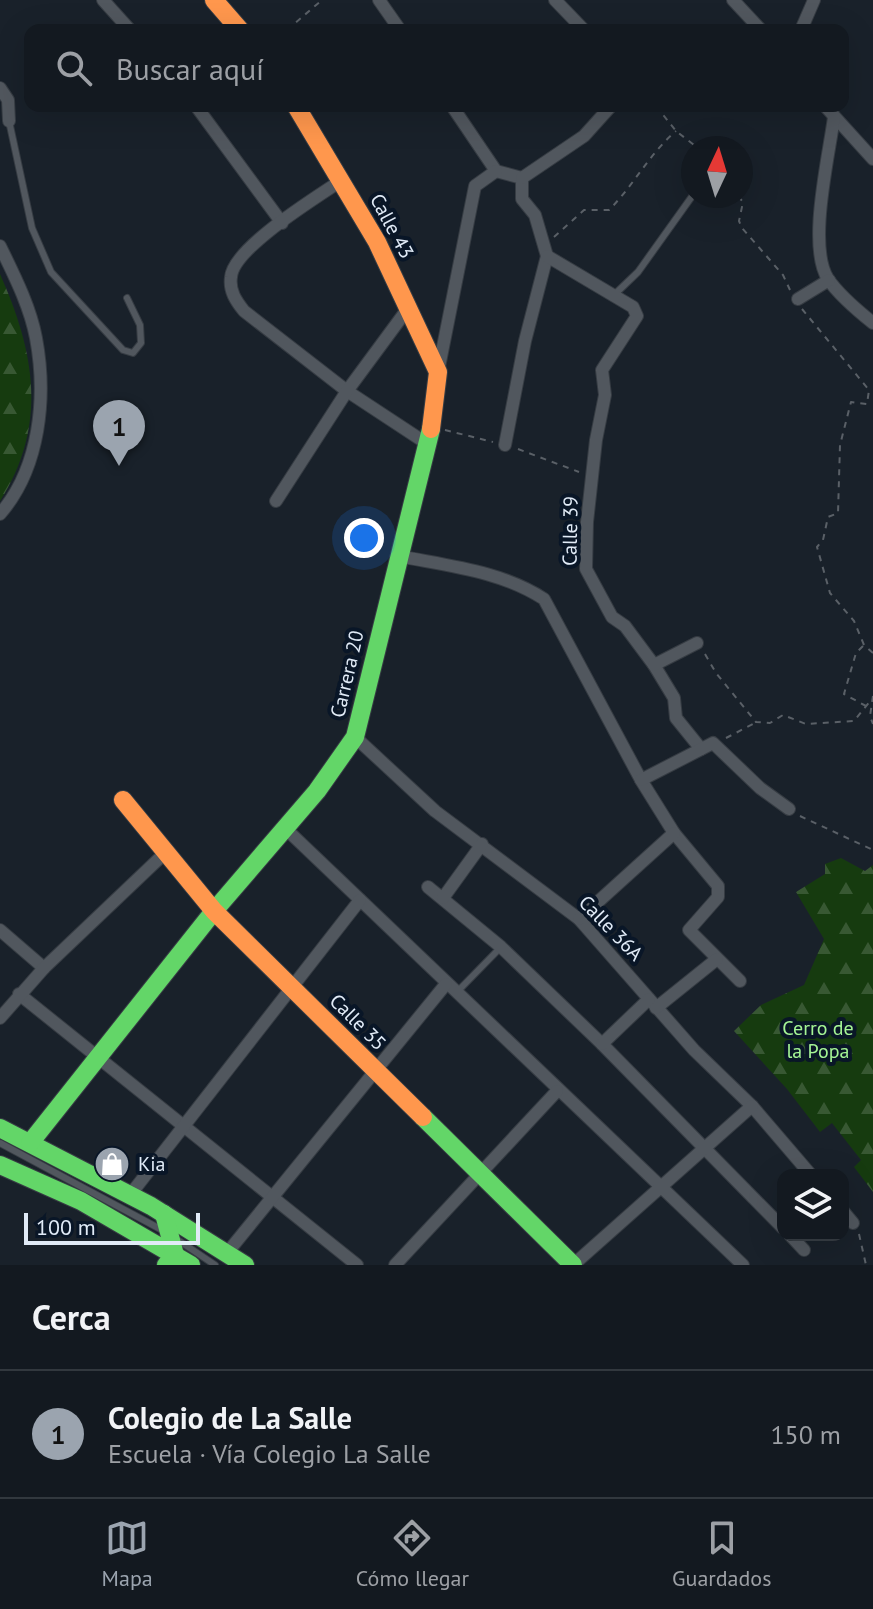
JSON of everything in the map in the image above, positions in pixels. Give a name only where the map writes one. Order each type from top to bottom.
[{"type":"main road","points":[[214,0],[235,24]]},
{"type":"main road","name":"Calle 43","points":[[300,112],[342,180],[409,307],[438,372]]},
{"type":"main road","name":"Carrera 20","points":[[30,1143],[214,911],[286,829],[355,737],[429,445],[438,372]]},
{"type":"main road","name":"Calle 35","points":[[123,800],[214,911],[573,1265]]},
{"type":"main road","points":[[0,1128],[164,1214],[221,1259],[245,1265]]},
{"type":"main road","points":[[0,1165],[81,1201],[175,1253]]},
{"type":"main road","points":[[164,1214],[175,1253]]},
{"type":"street","points":[[103,0],[125,24]]},
{"type":"street","points":[[556,0],[578,24]]},
{"type":"street","points":[[733,0],[755,24]]},
{"type":"street","points":[[804,24],[814,0]]},
{"type":"street","points":[[386,3],[397,24]]},
{"type":"street","points":[[0,88],[8,100],[9,121]]},
{"type":"street","points":[[200,112],[282,223]]},
{"type":"street","points":[[456,112],[496,171],[522,178],[584,136],[606,112]]},
{"type":"street","points":[[830,112],[873,159]]},
{"type":"street","points":[[834,117],[820,227],[820,251],[829,280],[873,323]]},
{"type":"street","name":"Carrera 20","points":[[438,372],[475,186],[496,171]]},
{"type":"street","points":[[505,445],[546,252],[535,215],[522,199],[522,178]]},
{"type":"street","points":[[342,180],[282,223],[236,262],[230,278],[234,299],[244,311],[347,391],[429,445]]},
{"type":"street","points":[[0,246],[27,304],[36,338],[41,392],[29,466],[17,493],[0,514]]},
{"type":"street","name":"Calle 39","points":[[546,252],[612,297],[633,307],[637,316],[602,370],[605,395],[587,522],[586,569],[612,617],[625,626],[654,665]]},
{"type":"street","points":[[798,299],[829,280]]},
{"type":"street","points":[[276,501],[347,391],[409,307]]},
{"type":"street","points":[[399,556],[499,577],[524,586],[544,599],[641,780],[674,833],[720,891],[689,930],[740,981]]},
{"type":"street","points":[[697,643],[654,665],[674,698],[676,718],[701,749]]},
{"type":"street","name":"Calle 36A","points":[[355,737],[435,811],[579,919],[653,1004],[752,1106],[806,1169]]},
{"type":"street","points":[[641,780],[713,743],[749,778],[789,809]]},
{"type":"street","points":[[286,829],[557,1091],[743,1265]]},
{"type":"street","points":[[579,919],[674,833]]},
{"type":"street","points":[[443,898],[482,844]]},
{"type":"street","points":[[0,1018],[44,968],[166,852]]},
{"type":"street","points":[[428,887],[501,947],[706,1146],[777,1222]]},
{"type":"street","points":[[130,1195],[360,900]]},
{"type":"street","points":[[0,930],[44,968]]},
{"type":"street","points":[[602,1044],[717,959]]},
{"type":"street","points":[[221,1259],[375,1070],[451,988]]},
{"type":"street","points":[[19,994],[357,1265]]},
{"type":"street","points":[[0,1007],[19,994]]},
{"type":"street","points":[[395,1265],[557,1091]]},
{"type":"street","points":[[573,1265],[752,1106]]},
{"type":"street","points":[[849,1218],[853,1223]]},
{"type":"street","points":[[796,1241],[804,1250]]},
{"type":"lane","points":[[9,121],[32,228],[51,272],[123,350],[133,353],[141,343],[140,325],[127,298]]},
{"type":"lane","points":[[612,297],[638,272],[684,208]]},
{"type":"lane","points":[[451,988],[501,947]]},
{"type":"lane","points":[[0,1143],[175,1253],[204,1265]]},
{"type":"lane","points":[[0,1159],[84,1195],[175,1253],[221,1259]]},
{"type":"path","points":[[294,24],[322,0]]},
{"type":"path","points":[[661,112],[682,136]]},
{"type":"path","points":[[546,252],[584,210],[609,210],[634,184],[660,145],[676,131]]},
{"type":"path","points":[[742,208],[739,221],[742,228],[798,299],[806,316],[848,360],[869,390],[867,404],[851,402],[840,445],[838,513],[828,517],[823,540],[817,547],[830,593],[854,621],[864,645],[873,653]]},
{"type":"path","points":[[697,643],[756,722]]},
{"type":"path","points":[[864,645],[856,653],[844,694],[866,706]]},
{"type":"path","points":[[713,743],[743,732],[756,722],[770,723],[783,715],[806,724],[854,721],[873,696]]},
{"type":"path","points":[[871,700],[873,724]]},
{"type":"path","points":[[789,809],[815,825],[873,850]]},
{"type":"path","points":[[853,1223],[866,1265]]},
{"type":"green space","points":[[0,274],[22,332],[31,389],[25,445],[0,501]]},
{"type":"green space","name":"Cerro de la Popa","points":[[841,858],[865,871],[873,865],[873,1192],[854,1167],[861,1160],[832,1123],[820,1132],[787,1089],[734,1031],[761,1005],[804,985],[824,939],[796,892],[825,874],[825,864]]},
{"type":"traffic: fast","points":[[30,1143],[214,911],[317,791],[355,737],[431,429]]},
{"type":"traffic: fast","points":[[423,1117],[573,1265]]},
{"type":"traffic: fast","points":[[0,1128],[151,1206],[245,1265]]},
{"type":"traffic: fast","points":[[0,1165],[81,1201],[191,1265]]},
{"type":"traffic: fast","points":[[164,1214],[175,1255],[166,1265]]},
{"type":"traffic: slow","points":[[214,0],[235,24]]},
{"type":"traffic: slow","points":[[300,112],[377,242],[438,372],[431,429]]},
{"type":"traffic: slow","points":[[123,800],[214,911],[423,1117]]},
{"type":"place","name":"Colegio de La Salle","points":[[119,466]]},
{"type":"place","name":"Kia","points":[[112,1164]]}]
